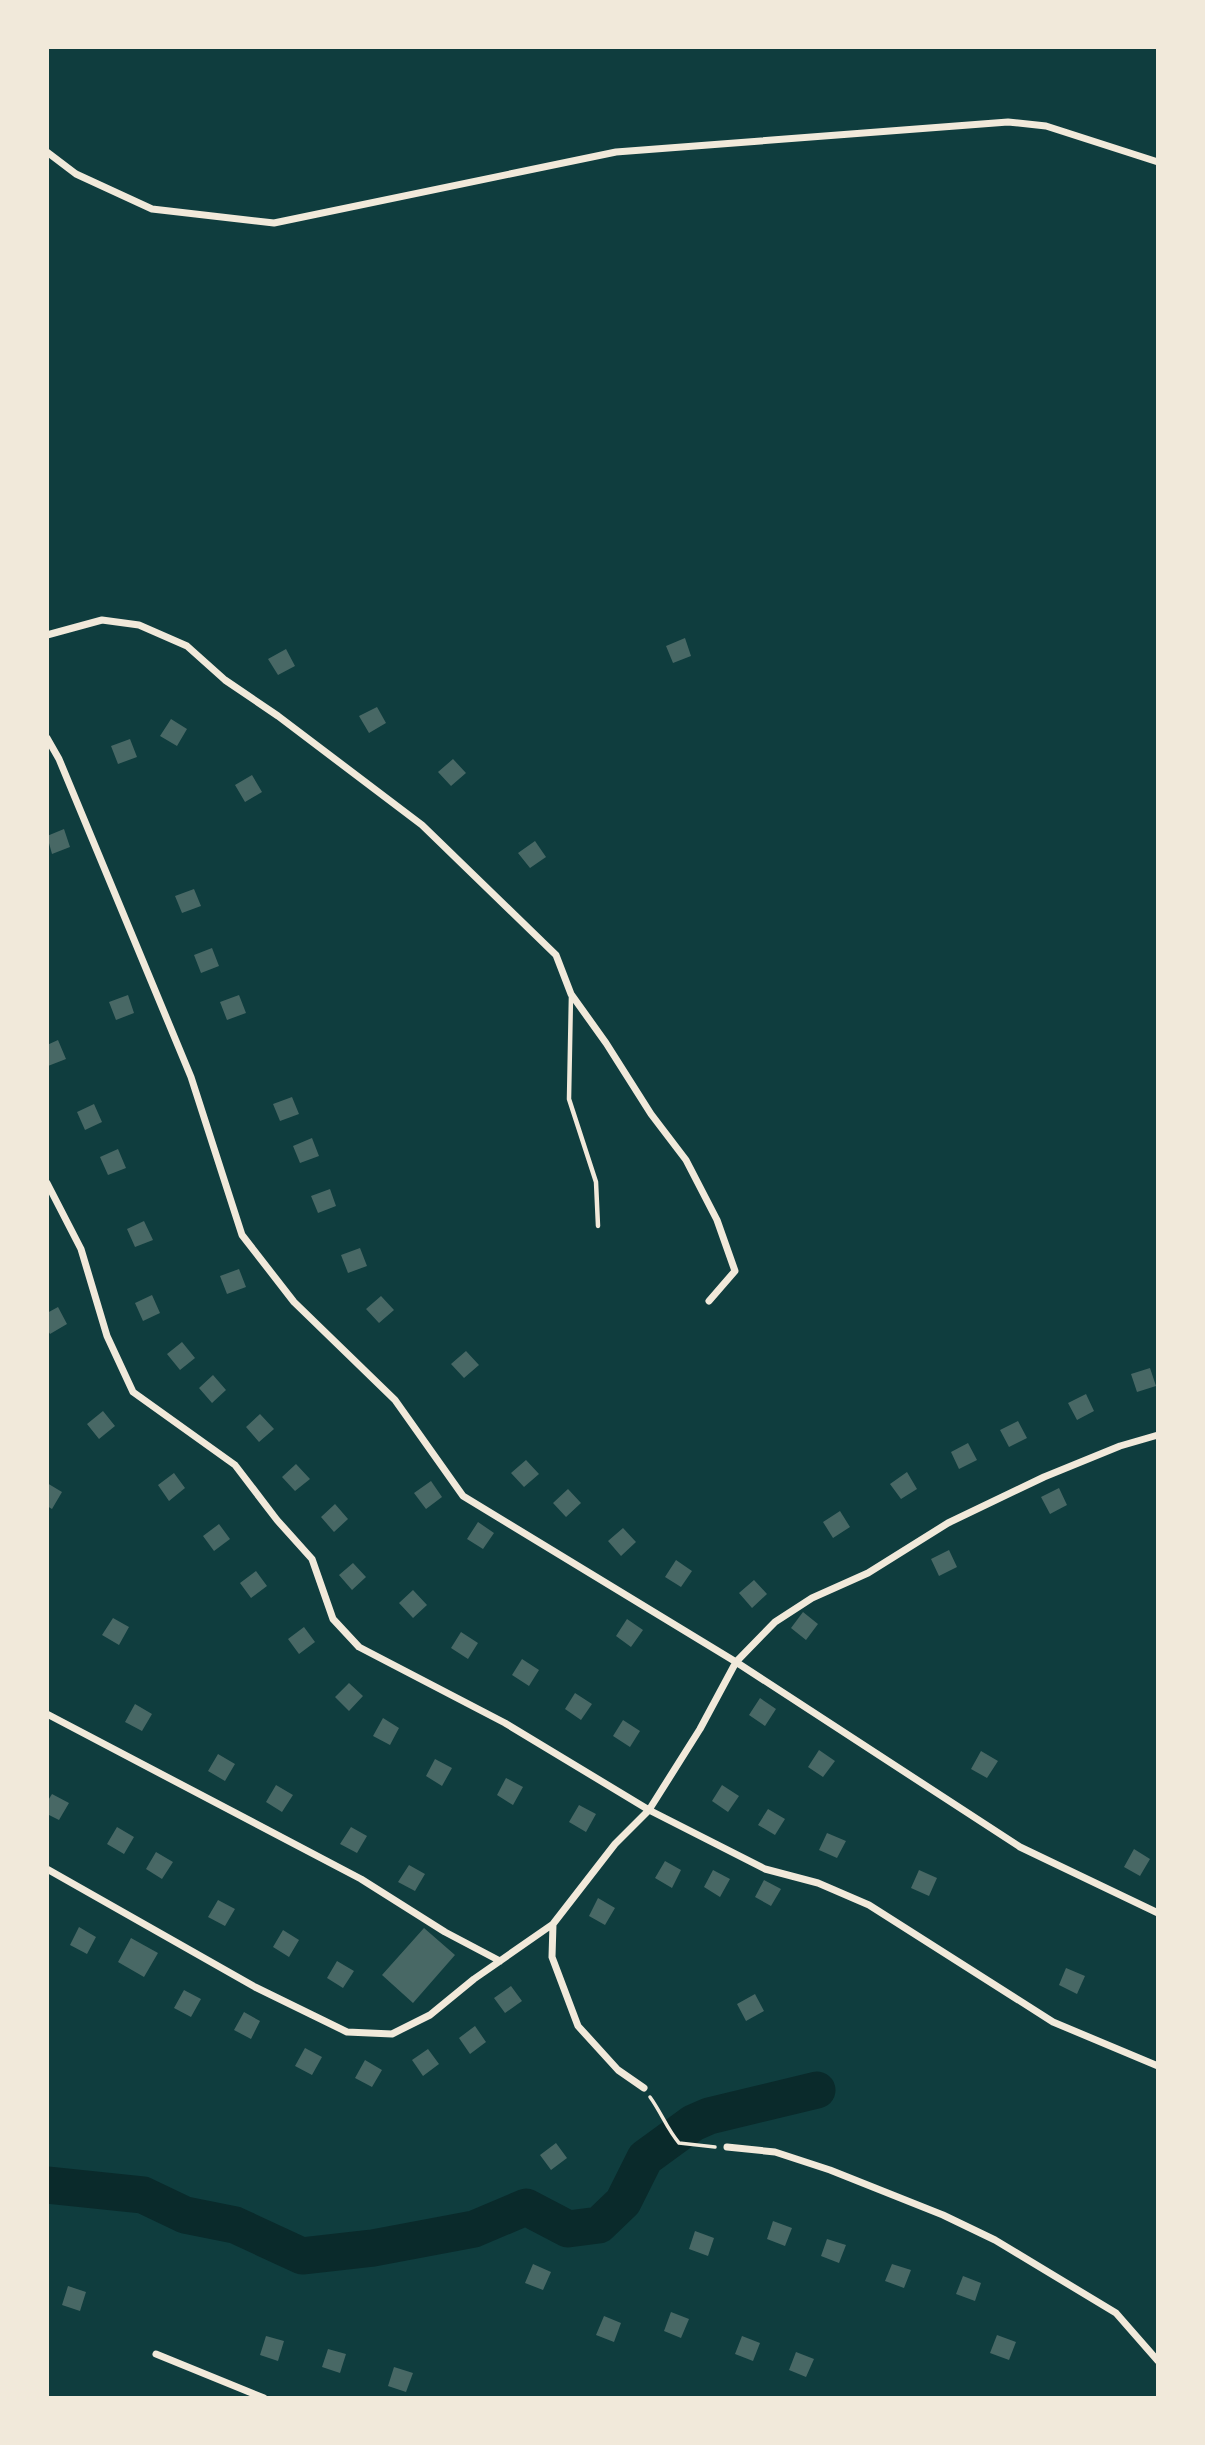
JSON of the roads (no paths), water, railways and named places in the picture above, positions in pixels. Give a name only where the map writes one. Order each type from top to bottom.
[{"type":"street","points":[[47,152],[76,174],[152,209],[274,223],[615,152],[995,123],[1046,126],[1158,162]]},
{"type":"street","points":[[47,635],[102,620],[139,625],[187,646],[225,680],[278,716],[422,825],[556,955],[571,994],[651,1114],[686,1160],[717,1220],[736,1271],[709,1301]]},
{"type":"street","points":[[47,738],[59,759],[191,1077],[242,1235],[295,1302],[395,1400],[463,1496],[736,1662],[1020,1847],[1158,1913]]},
{"type":"street","points":[[47,1183],[81,1249],[107,1335],[133,1392],[235,1465],[277,1520],[312,1559],[333,1619],[359,1647],[505,1723],[649,1810],[765,1869],[818,1883],[869,1905],[1053,2022],[1158,2066]]},
{"type":"street","points":[[47,1869],[256,1987],[347,2032],[393,2034],[430,2015],[474,1979],[553,1924],[615,1844],[649,1810],[700,1729],[736,1662],[775,1622],[812,1598],[868,1573],[948,1523],[1044,1477],[1120,1446],[1158,1435]]},
{"type":"street","points":[[47,1714],[361,1879],[444,1932],[500,1961]]},
{"type":"street","points":[[553,1924],[552,1957],[578,2026],[618,2070],[644,2088]]},
{"type":"street","points":[[727,2147],[775,2152],[830,2170],[943,2215],[995,2241],[1116,2312],[1158,2361]]},
{"type":"street","points":[[156,2354],[264,2398]]},
{"type":"lane","points":[[571,994],[569,1099],[596,1182],[598,1226]]},
{"type":"waterway","points":[[47,2185],[143,2195],[185,2215],[235,2225],[302,2256],[373,2248],[474,2229],[526,2207],[568,2229],[599,2225],[623,2202],[645,2158],[693,2123],[709,2116],[817,2090]]}]
